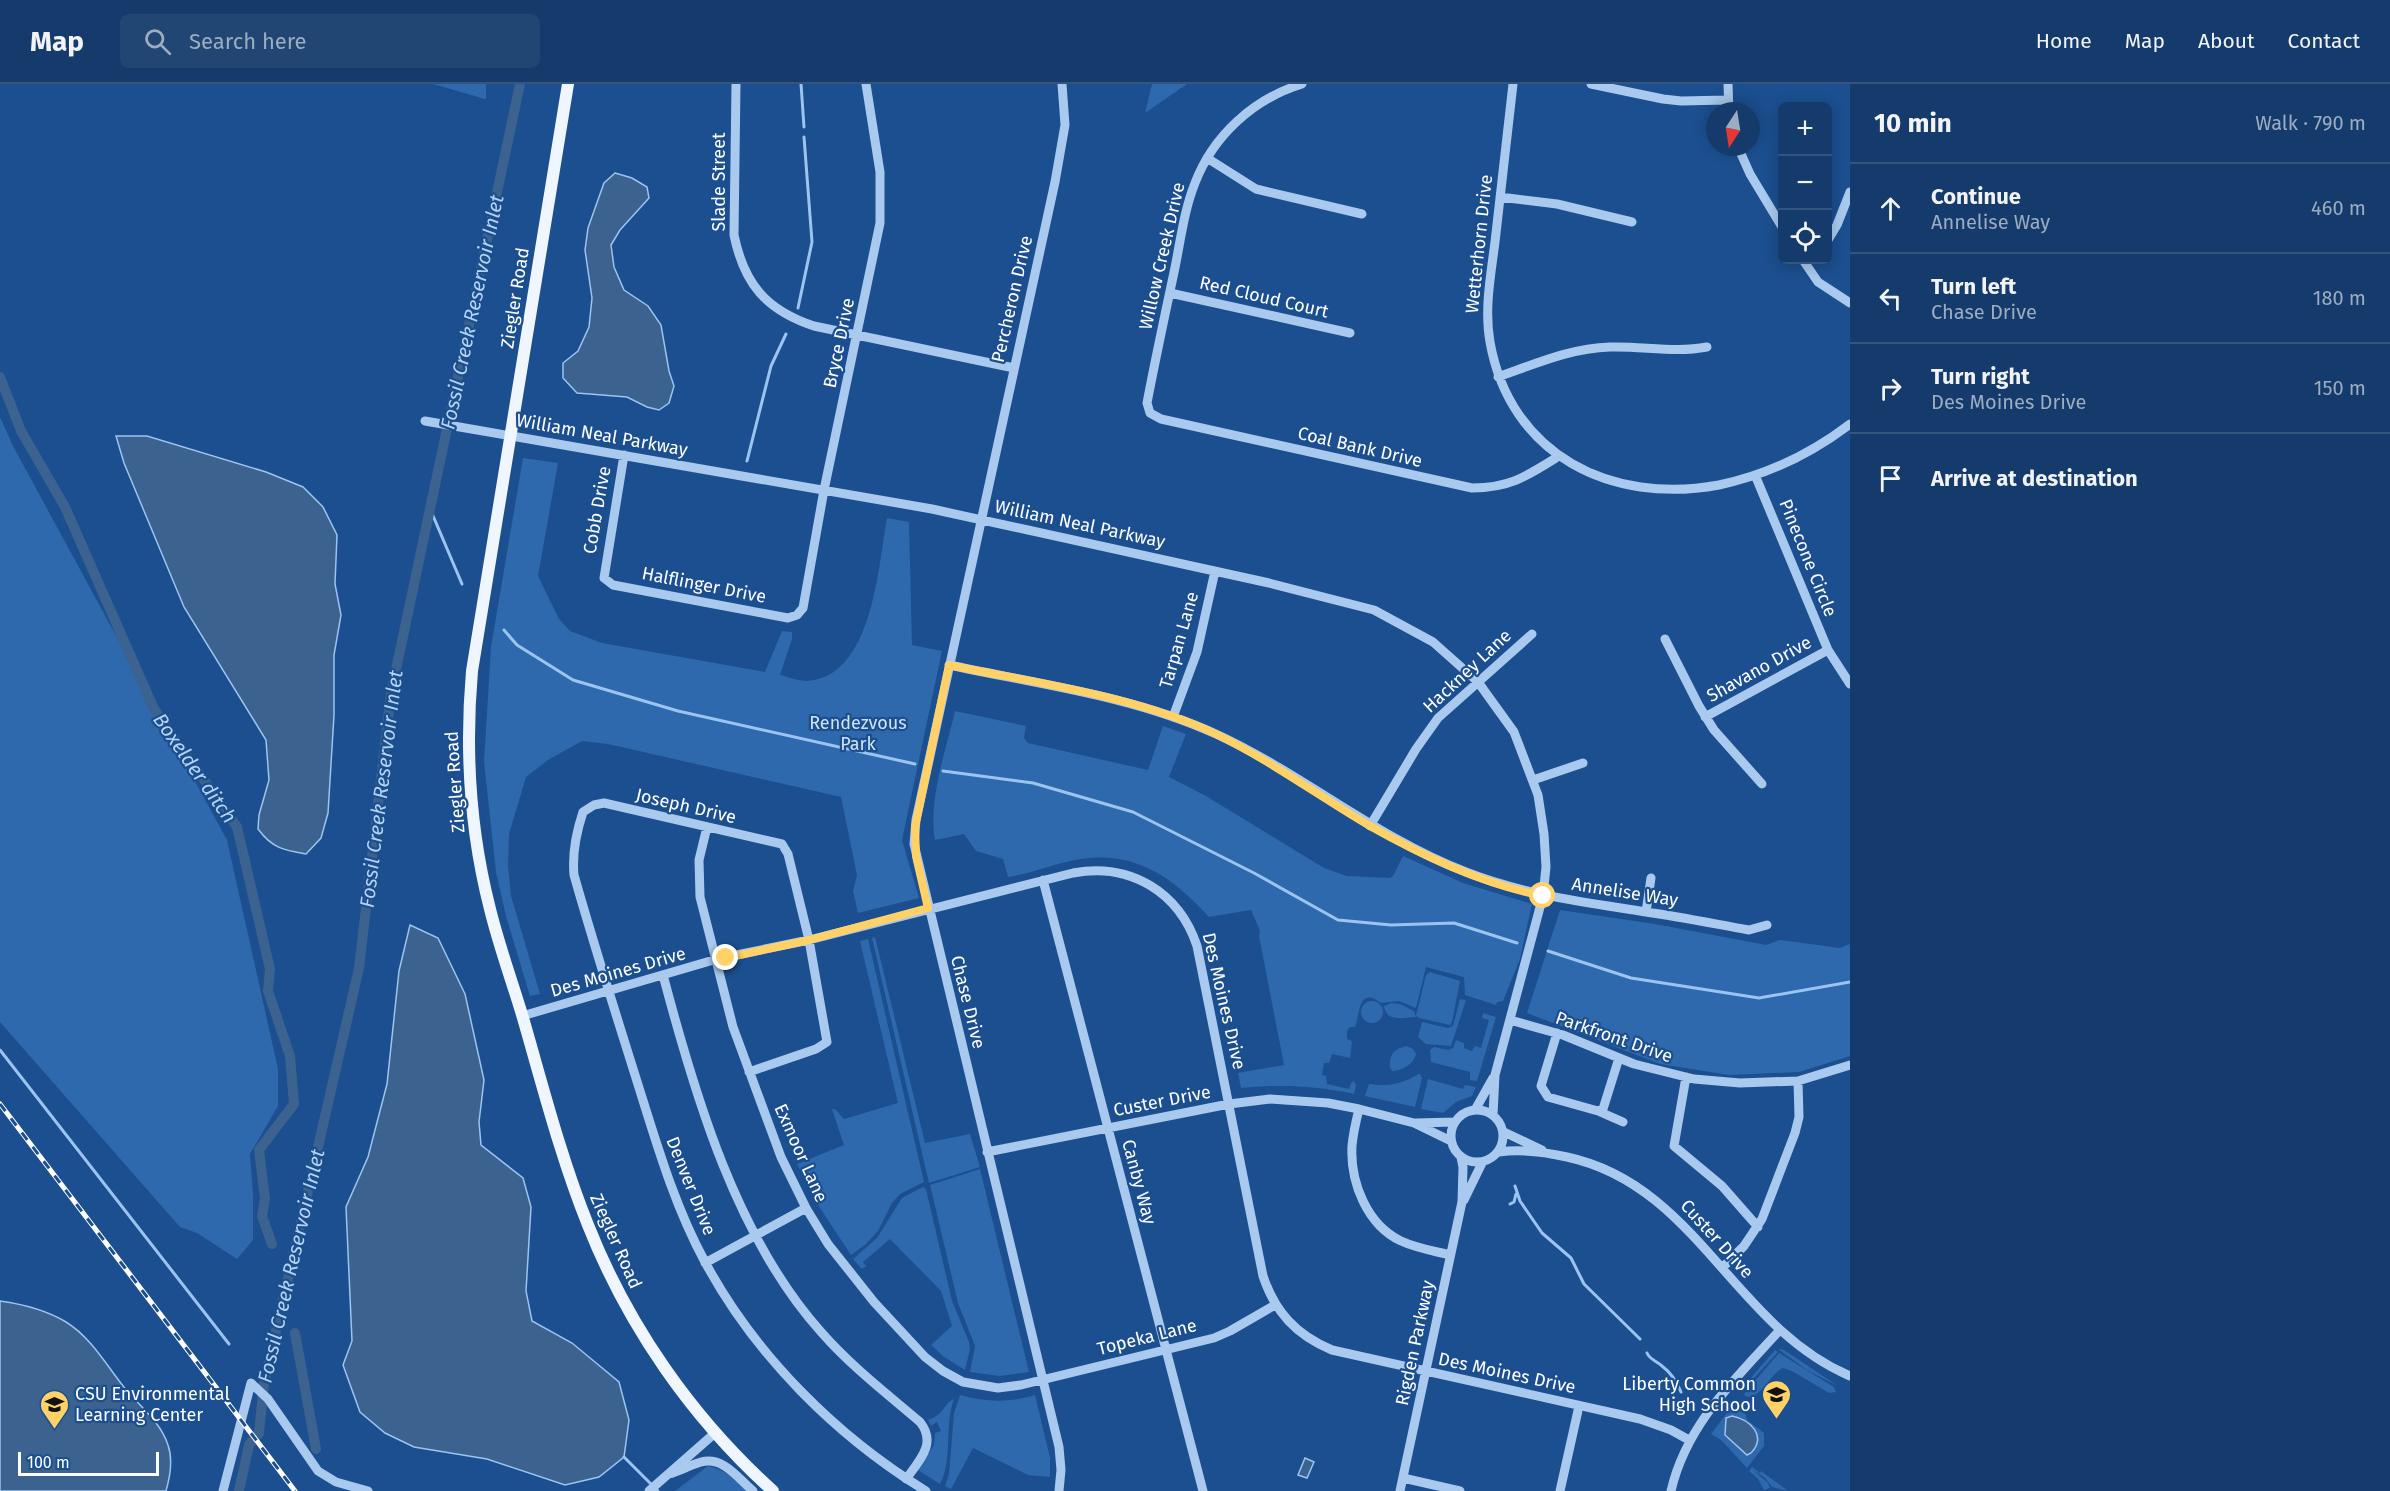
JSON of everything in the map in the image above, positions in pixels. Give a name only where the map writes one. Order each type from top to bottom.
[{"type":"main road","name":"Ziegler Road","points":[[568,84],[472,671],[468,711],[468,771],[472,817],[490,908],[522,1016],[576,1193],[605,1263],[640,1330],[681,1391],[715,1433],[773,1491]]},
{"type":"street","name":"Slade Street","points":[[736,84],[734,235],[738,258],[760,295],[775,309],[792,319],[858,336],[1014,368]]},
{"type":"street","name":"Bryce Drive","points":[[803,608],[824,490],[880,223],[880,172],[866,84]]},
{"type":"street","name":"Percheron Drive","points":[[981,520],[1055,182],[1065,124],[1062,84]]},
{"type":"street","name":"Willow Creek Drive","points":[[1150,413],[1147,403],[1188,204],[1194,185],[1219,140],[1246,114],[1278,94],[1302,84]]},
{"type":"street","name":"Wetterhorn Drive","points":[[1513,84],[1488,320],[1489,339],[1498,377],[1519,417],[1543,444],[1591,474],[1611,481],[1643,488],[1688,489],[1718,485],[1755,474],[1805,453],[1850,424]]},
{"type":"street","points":[[1591,84],[1681,101],[1728,100],[1728,84]]},
{"type":"street","points":[[1742,156],[1750,174],[1778,220]]},
{"type":"street","points":[[1208,158],[1256,189],[1362,214]]},
{"type":"street","points":[[1832,232],[1850,192]]},
{"type":"street","points":[[1500,197],[1557,204],[1632,222]]},
{"type":"street","points":[[1806,264],[1818,282],[1850,303]]},
{"type":"street","name":"Red Cloud Court","points":[[1170,293],[1350,333]]},
{"type":"street","points":[[1498,377],[1552,357],[1580,351],[1618,347],[1686,351],[1707,347]]},
{"type":"street","name":"Coal Bank Drive","points":[[1150,413],[1161,419],[1472,488],[1490,488],[1516,482],[1559,456]]},
{"type":"street","name":"William Neal Parkway","points":[[425,421],[824,490],[981,520],[1320,595],[1374,610],[1432,642],[1478,682],[1514,732],[1538,795],[1546,867],[1543,896]]},
{"type":"street","name":"Cobb Drive","points":[[603,571],[624,455]]},
{"type":"street","name":"Pinecone Circle","points":[[1755,474],[1828,650],[1850,684]]},
{"type":"street","name":"Chase Drive","points":[[981,520],[916,820],[914,844],[1060,1454],[1059,1491]]},
{"type":"street","name":"Halflinger Drive","points":[[603,571],[604,578],[613,585],[788,618],[797,615],[803,608]]},
{"type":"street","name":"Tarpan Lane","points":[[1173,717],[1197,652],[1215,571]]},
{"type":"street","name":"Hackney Lane","points":[[1370,826],[1438,718],[1532,634]]},
{"type":"street","points":[[1665,639],[1714,730],[1762,784]]},
{"type":"street","name":"Shavano Drive","points":[[1706,717],[1828,650]]},
{"type":"street","name":"Annelise Way","points":[[949,665],[1108,699],[1173,717],[1216,734],[1255,754],[1370,826],[1420,852],[1465,872],[1526,892],[1749,930],[1767,925]]},
{"type":"street","points":[[1533,780],[1583,763]]},
{"type":"street","name":"Joseph Drive","points":[[583,812],[594,805],[604,803],[782,844],[788,854],[809,940]]},
{"type":"street","name":"Denver Drive","points":[[583,812],[572,854],[574,875],[669,1183],[705,1263],[741,1318],[804,1393],[836,1425],[906,1479],[926,1491]]},
{"type":"street","name":"Exmoor Lane","points":[[706,827],[699,860],[700,897],[732,1027],[781,1157],[806,1208],[828,1244],[874,1302],[925,1358],[963,1382],[998,1388],[1021,1385]]},
{"type":"street","name":"Des Moines Drive","points":[[522,1016],[717,960],[809,940],[928,908],[1083,871],[1115,872],[1146,882],[1178,908],[1187,921],[1197,946],[1263,1276],[1275,1305],[1292,1326],[1317,1344],[1332,1350],[1654,1423],[1689,1440]]},
{"type":"street","points":[[1646,912],[1651,878]]},
{"type":"street","name":"Canby Way","points":[[1043,880],[1203,1491]]},
{"type":"street","points":[[1493,1115],[1495,1075],[1543,896]]},
{"type":"street","points":[[749,1072],[816,1049],[827,1042],[809,940]]},
{"type":"street","points":[[663,975],[718,1156],[755,1236],[775,1269],[821,1332],[928,1431],[928,1442],[906,1479]]},
{"type":"street","name":"Parkfront Drive","points":[[1510,1020],[1557,1033],[1619,1059],[1659,1072],[1686,1077],[1740,1083],[1798,1081],[1850,1065]]},
{"type":"street","points":[[1557,1033],[1541,1086],[1543,1092],[1548,1097],[1598,1111],[1623,1122]]},
{"type":"street","points":[[1598,1111],[1603,1109],[1619,1059]]},
{"type":"street","points":[[1475,1110],[1495,1075]]},
{"type":"street","points":[[1686,1077],[1674,1146],[1722,1186],[1758,1227]]},
{"type":"street","points":[[1722,1268],[1744,1246],[1758,1227],[1795,1133],[1799,1117],[1798,1081]]},
{"type":"street","name":"Custer Drive","points":[[987,1152],[1229,1104],[1270,1099],[1296,1099],[1359,1109],[1414,1123],[1451,1141]]},
{"type":"street","points":[[1359,1109],[1352,1147],[1353,1166],[1358,1190],[1372,1217],[1381,1227],[1401,1241],[1450,1255]]},
{"type":"street","points":[[1475,1110],[1493,1115],[1498,1119],[1504,1132],[1499,1152],[1492,1159],[1482,1163],[1467,1161],[1461,1157],[1451,1141],[1455,1122],[1460,1116],[1475,1110]]},
{"type":"street","name":"Custer Drive","points":[[1414,1123],[1455,1122]]},
{"type":"street","name":"Custer Drive","points":[[1504,1132],[1544,1151],[1579,1159],[1596,1166],[1641,1189],[1670,1211],[1779,1331],[1808,1353],[1850,1376]]},
{"type":"street","name":"Custer Drive","points":[[1499,1152],[1544,1151]]},
{"type":"street","name":"Rigden Parkway","points":[[1400,1491],[1462,1202],[1461,1157]]},
{"type":"street","name":"Rigden Parkway","points":[[1462,1202],[1482,1163]]},
{"type":"street","points":[[705,1263],[806,1208]]},
{"type":"street","name":"Topeka Lane","points":[[1021,1385],[1214,1338],[1275,1305]]},
{"type":"street","points":[[1671,1491],[1689,1440],[1710,1408],[1779,1331]]},
{"type":"street","points":[[224,1491],[251,1383],[268,1399],[318,1471],[336,1482],[369,1491]]},
{"type":"street","points":[[1560,1491],[1579,1406]]},
{"type":"street","points":[[650,1491],[715,1433]]},
{"type":"street","points":[[669,1474],[699,1463],[717,1462],[734,1473],[753,1491]]},
{"type":"street","points":[[1403,1478],[1460,1491]]},
{"type":"green space","points":[[433,84],[486,84],[486,99],[485,99]]},
{"type":"green space","points":[[1152,84],[1187,84],[1145,113]]},
{"type":"green space","points":[[0,417],[13,446],[227,840],[278,1069],[278,1106],[250,1154],[253,1240],[237,1259],[197,1233],[180,1227],[0,1022]]},
{"type":"green space","name":"Rendezvous Park","points":[[523,458],[558,463],[538,576],[559,619],[570,631],[602,643],[765,672],[782,631],[792,632],[792,639],[780,675],[807,681],[829,675],[846,661],[859,640],[868,616],[875,590],[887,518],[909,522],[912,645],[942,651],[902,840],[919,898],[858,913],[853,891],[857,875],[841,797],[608,744],[582,741],[548,760],[526,777],[509,834],[508,866],[511,896],[540,994],[530,996],[506,916],[496,872],[484,762],[491,647]]},
{"type":"green space","name":"Rendezvous Park","points":[[955,711],[1026,726],[1024,738],[1028,743],[1148,770],[1163,726],[1186,734],[1169,777],[1206,796],[1324,868],[1347,876],[1390,878],[1403,856],[1463,883],[1532,904],[1520,959],[1503,1001],[1497,1002],[1496,1005],[1465,995],[1464,977],[1426,967],[1416,1008],[1399,1001],[1381,1003],[1368,997],[1361,1004],[1355,1027],[1350,1027],[1347,1031],[1347,1039],[1352,1041],[1350,1058],[1332,1054],[1329,1063],[1324,1063],[1322,1075],[1326,1076],[1327,1084],[1349,1089],[1354,1081],[1356,1085],[1354,1094],[1298,1086],[1241,1088],[1238,1073],[1284,1065],[1259,936],[1260,931],[1251,910],[1209,917],[1170,881],[1141,865],[1125,860],[1080,859],[1008,877],[1003,859],[976,851],[964,834],[935,840],[933,824],[936,791]]},
{"type":"green space","points":[[1560,910],[1655,924],[1766,945],[1780,940],[1840,948],[1850,944],[1850,1056],[1799,1072],[1729,1075],[1660,1064],[1527,1013]]},
{"type":"green space","points":[[875,937],[925,1143],[970,1134],[980,1167],[929,1183],[872,938]]},
{"type":"green space","points":[[868,939],[924,1182],[900,1194],[892,1203],[878,1231],[865,1245],[851,1255],[820,1208],[797,1164],[844,1145],[832,1109],[835,1109],[844,1119],[898,1103],[860,941]]},
{"type":"green space","points":[[1430,972],[1460,981],[1450,1025],[1416,1016],[1426,975]]},
{"type":"green space","points":[[1460,999],[1466,1000],[1451,1046],[1426,1044],[1418,1037],[1422,1022],[1448,1028],[1453,1026]]},
{"type":"green space","points":[[1372,1001],[1382,1008],[1383,1012],[1376,1022],[1372,1023],[1362,1016],[1361,1012],[1368,1002]]},
{"type":"green space","points":[[1392,1003],[1414,1011],[1416,1017],[1401,1018],[1388,1015],[1384,1006]]},
{"type":"green space","points":[[1483,1013],[1496,1017],[1477,1081],[1470,1080],[1470,1072],[1431,1062],[1430,1050],[1434,1047],[1448,1050],[1453,1048],[1456,1040],[1464,1043],[1464,1048],[1472,1051],[1475,1046],[1481,1048],[1489,1020],[1482,1018]]},
{"type":"green space","points":[[1407,1046],[1413,1049],[1416,1054],[1415,1058],[1400,1070],[1392,1071],[1390,1063],[1393,1053]]},
{"type":"green space","points":[[1418,1074],[1422,1078],[1415,1107],[1365,1096],[1369,1084],[1394,1084]]},
{"type":"green space","points":[[1428,1079],[1463,1089],[1465,1085],[1476,1087],[1472,1096],[1456,1102],[1443,1113],[1421,1109]]},
{"type":"green space","points":[[980,1169],[1029,1372],[1000,1376],[970,1372],[975,1346],[958,1303],[930,1185]]},
{"type":"green space","points":[[923,1187],[926,1189],[952,1301],[969,1342],[970,1349],[965,1370],[944,1357],[931,1345],[952,1326],[941,1291],[890,1239],[863,1262],[866,1266],[862,1269],[853,1259],[877,1238],[902,1198]]},
{"type":"green space","points":[[1778,1349],[1784,1350],[1838,1386],[1807,1370]]},
{"type":"green space","points":[[1775,1350],[1778,1352],[1742,1391],[1742,1388]]},
{"type":"green space","points":[[1779,1353],[1834,1387],[1836,1392],[1829,1393],[1783,1368],[1754,1396],[1744,1395]]},
{"type":"green space","points":[[960,1395],[998,1401],[1035,1395],[1050,1458],[1050,1477],[1028,1475],[973,1448],[951,1489],[945,1486],[949,1474],[954,1413]]},
{"type":"green space","points":[[954,1399],[949,1420],[948,1454],[940,1484],[918,1470],[934,1445],[935,1433],[941,1431],[937,1422],[931,1426],[928,1420],[938,1415]]},
{"type":"green space","points":[[1733,1405],[1764,1433],[1764,1446],[1747,1468],[1721,1440],[1711,1434]]},
{"type":"green space","points":[[708,1466],[725,1473],[748,1491],[675,1491]]},
{"type":"green space","points":[[1752,1467],[1788,1491],[1772,1487],[1765,1478],[1752,1469],[1768,1483],[1770,1488],[1764,1490],[1758,1479],[1749,1471]]},
{"type":"shaded area","points":[[615,173],[632,178],[647,187],[649,198],[620,230],[611,245],[614,267],[624,290],[648,306],[661,325],[674,386],[669,403],[659,410],[627,397],[577,393],[563,378],[563,363],[578,351],[589,327],[592,298],[585,250],[588,228],[604,183]]},
{"type":"shaded area","points":[[116,436],[147,436],[266,472],[303,487],[323,507],[337,535],[335,584],[341,615],[334,655],[334,715],[328,813],[321,838],[306,854],[273,844],[258,829],[259,815],[269,780],[266,740],[184,607],[124,463]]},
{"type":"shaded area","points":[[410,925],[438,938],[465,994],[484,1080],[479,1122],[481,1145],[523,1178],[531,1207],[526,1291],[532,1321],[572,1343],[619,1382],[629,1420],[624,1457],[599,1477],[565,1485],[487,1459],[414,1447],[385,1433],[360,1412],[343,1365],[352,1341],[346,1207],[368,1157],[387,1084],[399,971]]},
{"type":"shaded area","points":[[0,1301],[50,1314],[66,1322],[92,1345],[165,1437],[170,1450],[171,1462],[166,1491],[0,1491]]},
{"type":"shaded area","points":[[1732,1416],[1751,1425],[1757,1435],[1756,1447],[1747,1455],[1725,1435],[1726,1418]]},
{"type":"shaded area","points":[[1305,1458],[1314,1462],[1307,1478],[1298,1475]]},
{"type":"waterway","name":"Fossil Creek Reservoir Inlet","points":[[239,1491],[249,1445],[259,1433],[264,1383],[359,968],[391,693],[520,84]]},
{"type":"waterway","points":[[801,84],[804,127]]},
{"type":"waterway","points":[[798,308],[812,242],[804,137]]},
{"type":"waterway","points":[[747,461],[771,366],[786,334]]},
{"type":"waterway","name":"Boxelder ditch","points":[[0,377],[21,431],[65,507],[154,709],[237,827],[270,969],[268,991],[290,1056],[294,1104],[259,1150],[265,1199],[262,1216],[272,1244]]},
{"type":"waterway","points":[[431,511],[462,584]]},
{"type":"waterway","points":[[504,630],[517,645],[573,680],[678,711],[915,764]]},
{"type":"waterway","points":[[943,771],[1033,783],[1133,812],[1254,873],[1338,920],[1391,925],[1454,923],[1517,943]]},
{"type":"waterway","points":[[1548,951],[1631,978],[1759,998],[1850,982]]},
{"type":"waterway","points":[[0,1050],[229,1344]]},
{"type":"waterway","points":[[1515,1186],[1520,1201],[1542,1233],[1571,1258],[1584,1284],[1640,1339]]},
{"type":"waterway","points":[[1510,1204],[1514,1202],[1516,1194]]},
{"type":"waterway","name":"Boxelder ditch","points":[[295,1333],[316,1449]]},
{"type":"waterway","points":[[1647,1353],[1670,1374],[1681,1392]]},
{"type":"waterway","points":[[624,1457],[658,1491]]},
{"type":"railway","points":[[0,1104],[295,1491]]},
{"type":"place","name":"Liberty Common High School","points":[[1777,1420]]},
{"type":"place","name":"CSU Environmental Learning Center","points":[[54,1430]]},
{"type":"route","points":[[726,958],[809,940],[928,908],[914,844],[915,827],[949,665],[1147,708],[1173,717],[1216,734],[1255,754],[1370,826],[1420,852],[1465,872],[1543,896]]}]
